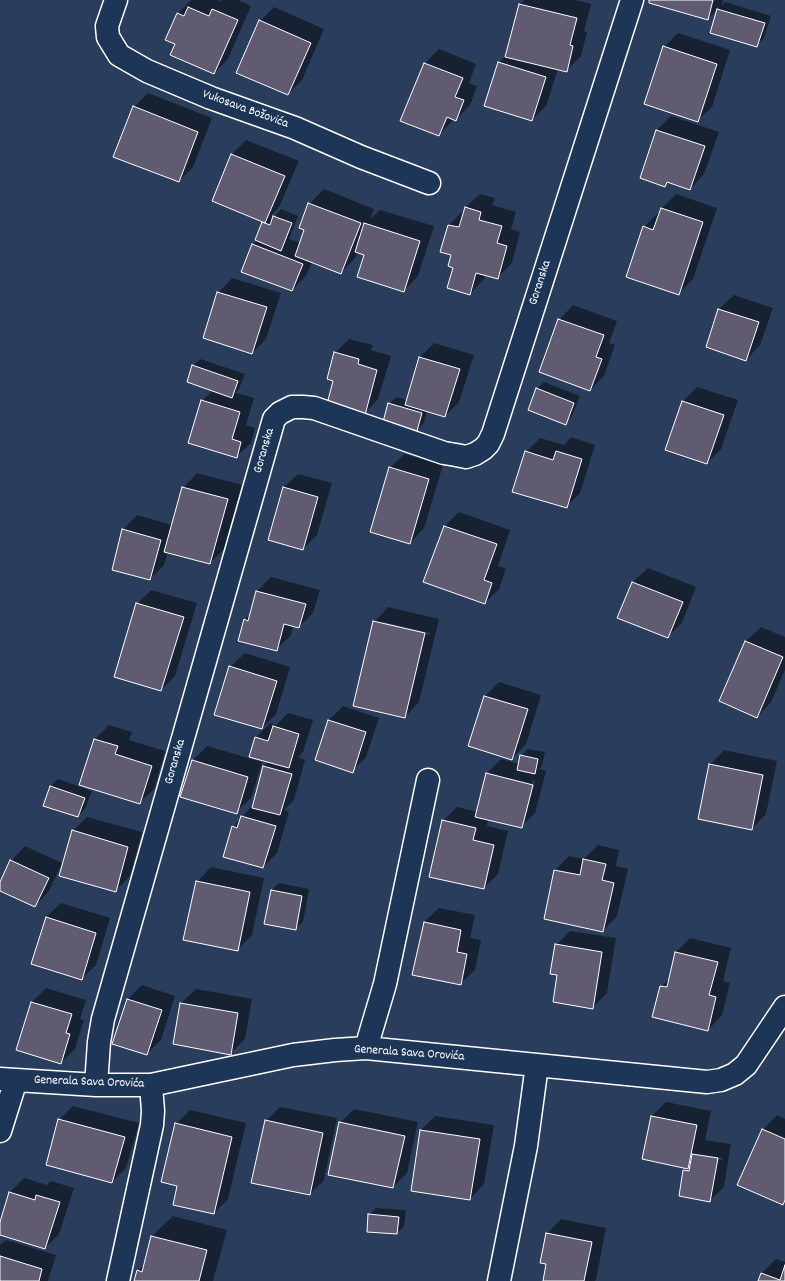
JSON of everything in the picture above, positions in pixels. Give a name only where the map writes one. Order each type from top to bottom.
[{"type":"street","name":"Vukosava Božovića","points":[[116,0],[107,26],[108,37],[119,55],[147,71],[211,98],[295,128],[361,157],[429,183]]},
{"type":"street","name":"Goranska","points":[[96,1085],[99,1042],[104,1019],[274,419],[280,413],[292,407],[303,406],[314,408],[456,456],[475,454],[488,444],[493,434],[632,0]]},
{"type":"street","points":[[366,1048],[385,984],[428,780]]},
{"type":"street","name":"Generala Sava Orovića","points":[[8,1080],[96,1085],[151,1085],[293,1055],[366,1048],[707,1082],[721,1080],[735,1074],[746,1065],[785,1007]]},
{"type":"street","points":[[499,1281],[526,1146],[537,1065]]},
{"type":"street","points":[[0,1131],[8,1080]]},
{"type":"street","points":[[118,1281],[152,1125],[153,1111],[151,1085]]},
{"type":"building","points":[[649,0],[713,0],[708,20],[649,3]]},
{"type":"building","points":[[519,4],[577,18],[570,45],[573,46],[567,72],[505,57]]},
{"type":"building","points":[[188,7],[209,16],[212,9],[238,20],[214,74],[170,55],[175,44],[165,40],[177,13],[184,16]]},
{"type":"building","points":[[717,9],[765,23],[757,47],[710,33]]},
{"type":"building","points":[[259,20],[311,43],[288,95],[236,73]]},
{"type":"building","points":[[663,46],[717,64],[698,122],[644,104]]},
{"type":"building","points":[[498,62],[546,77],[532,121],[484,106]]},
{"type":"building","points":[[424,63],[463,78],[455,97],[464,100],[456,121],[447,117],[439,136],[400,121]]},
{"type":"building","points":[[133,106],[198,132],[179,182],[113,157]]},
{"type":"building","points":[[656,130],[705,146],[690,190],[667,182],[665,187],[640,178]]},
{"type":"building","points":[[231,154],[285,176],[265,223],[212,201]]},
{"type":"building","points":[[308,203],[361,223],[341,274],[295,256],[304,230],[299,228]]},
{"type":"building","points":[[465,207],[481,212],[479,220],[502,226],[497,243],[507,246],[498,279],[476,273],[470,295],[447,288],[453,268],[448,266],[451,255],[440,252],[448,225],[459,227]]},
{"type":"building","points":[[661,208],[703,222],[679,295],[626,277],[643,226],[653,230]]},
{"type":"building","points":[[273,216],[292,223],[281,251],[255,240],[262,222],[270,225]]},
{"type":"building","points":[[364,223],[420,241],[404,292],[357,277],[364,255],[355,252]]},
{"type":"building","points":[[252,244],[303,264],[292,291],[241,272]]},
{"type":"building","points":[[217,292],[267,307],[252,354],[203,338]]},
{"type":"building","points":[[718,309],[759,322],[746,361],[706,347]]},
{"type":"building","points":[[558,319],[604,335],[596,357],[602,359],[590,391],[539,372]]},
{"type":"building","points":[[334,352],[359,359],[358,364],[377,370],[365,415],[327,404],[333,381],[327,379]]},
{"type":"building","points":[[419,357],[460,369],[445,417],[405,405]]},
{"type":"building","points":[[192,365],[238,381],[232,398],[187,382]]},
{"type":"building","points":[[536,388],[574,403],[566,425],[528,410]]},
{"type":"building","points":[[201,400],[240,412],[232,439],[241,442],[237,458],[188,443]]},
{"type":"building","points":[[682,401],[724,415],[707,464],[665,450]]},
{"type":"building","points":[[388,403],[422,413],[417,431],[383,422]]},
{"type":"building","points":[[525,451],[553,460],[556,451],[582,459],[567,508],[512,492]]},
{"type":"building","points":[[389,467],[429,479],[410,544],[370,532]]},
{"type":"building","points":[[182,487],[228,499],[210,564],[164,552]]},
{"type":"building","points":[[283,487],[318,497],[303,550],[268,540]]},
{"type":"building","points":[[444,526],[497,544],[484,580],[492,583],[485,604],[423,582]]},
{"type":"building","points":[[122,529],[161,540],[150,580],[112,570]]},
{"type":"building","points":[[632,582],[683,602],[668,638],[617,618]]},
{"type":"building","points":[[256,591],[306,604],[299,628],[284,624],[277,651],[238,641],[244,619],[248,621]]},
{"type":"building","points":[[136,603],[184,617],[161,691],[114,677]]},
{"type":"building","points":[[373,621],[425,633],[405,718],[353,706]]},
{"type":"building","points":[[745,641],[783,657],[757,718],[719,701]]},
{"type":"building","points":[[229,666],[277,681],[262,729],[214,715]]},
{"type":"building","points":[[484,696],[528,709],[512,760],[468,746]]},
{"type":"building","points":[[328,720],[366,732],[353,773],[315,760]]},
{"type":"building","points":[[273,726],[299,734],[289,768],[249,757],[255,737],[268,741]]},
{"type":"building","points":[[94,739],[118,746],[115,754],[152,766],[140,804],[79,785]]},
{"type":"building","points":[[520,755],[538,759],[535,774],[517,770]]},
{"type":"building","points":[[192,760],[248,777],[237,814],[180,797]]},
{"type":"building","points":[[709,764],[763,775],[752,830],[698,819]]},
{"type":"building","points":[[263,766],[292,774],[280,815],[252,808]]},
{"type":"building","points":[[486,773],[533,785],[522,828],[475,817]]},
{"type":"building","points":[[50,786],[85,798],[78,817],[43,806]]},
{"type":"building","points":[[241,816],[276,826],[263,868],[223,857],[232,826],[237,828]]},
{"type":"building","points":[[442,820],[476,828],[473,840],[494,845],[484,889],[429,877]]},
{"type":"building","points":[[72,830],[128,847],[116,892],[59,876]]},
{"type":"building","points":[[583,859],[606,864],[602,880],[614,883],[603,932],[544,919],[554,870],[580,875]]},
{"type":"building","points":[[10,860],[49,878],[35,907],[0,891],[0,882]]},
{"type":"building","points":[[196,881],[250,892],[238,951],[183,940]]},
{"type":"building","points":[[271,890],[302,896],[296,930],[264,924]]},
{"type":"building","points":[[46,917],[96,933],[82,980],[31,964]]},
{"type":"building","points":[[424,922],[461,930],[457,952],[467,954],[461,985],[412,975]]},
{"type":"building","points":[[555,944],[602,952],[593,1009],[553,1002],[557,975],[550,974]]},
{"type":"building","points":[[675,952],[718,962],[709,995],[716,997],[708,1031],[652,1017],[660,986],[667,987]]},
{"type":"building","points":[[127,999],[162,1010],[147,1055],[112,1044]]},
{"type":"building","points":[[31,1002],[72,1014],[66,1033],[70,1034],[61,1064],[16,1050]]},
{"type":"building","points":[[180,1003],[238,1013],[231,1055],[173,1044]]},
{"type":"building","points":[[651,1116],[697,1125],[688,1169],[642,1159]]},
{"type":"building","points":[[58,1119],[125,1137],[112,1183],[46,1165]]},
{"type":"building","points":[[265,1120],[323,1133],[310,1195],[251,1183]]},
{"type":"building","points":[[339,1122],[405,1136],[393,1188],[328,1175]]},
{"type":"building","points":[[175,1123],[232,1137],[214,1214],[173,1205],[177,1186],[161,1182]]},
{"type":"building","points":[[762,1129],[785,1139],[785,1200],[783,1205],[737,1185]]},
{"type":"building","points":[[420,1130],[480,1139],[470,1200],[411,1191]]},
{"type":"building","points":[[692,1154],[718,1158],[710,1202],[679,1196],[683,1170],[689,1171]]},
{"type":"building","points":[[9,1192],[35,1200],[36,1195],[60,1202],[45,1249],[0,1235],[0,1222]]},
{"type":"building","points":[[368,1214],[399,1217],[397,1234],[367,1232]]},
{"type":"building","points":[[546,1233],[592,1242],[584,1281],[543,1281],[546,1264],[540,1263]]},
{"type":"building","points":[[151,1236],[207,1250],[199,1281],[134,1281],[137,1270],[142,1272]]},
{"type":"building","points":[[0,1256],[42,1269],[39,1281],[0,1281]]},
{"type":"building","points":[[785,1265],[785,1281],[758,1281],[761,1273],[780,1280]]}]
